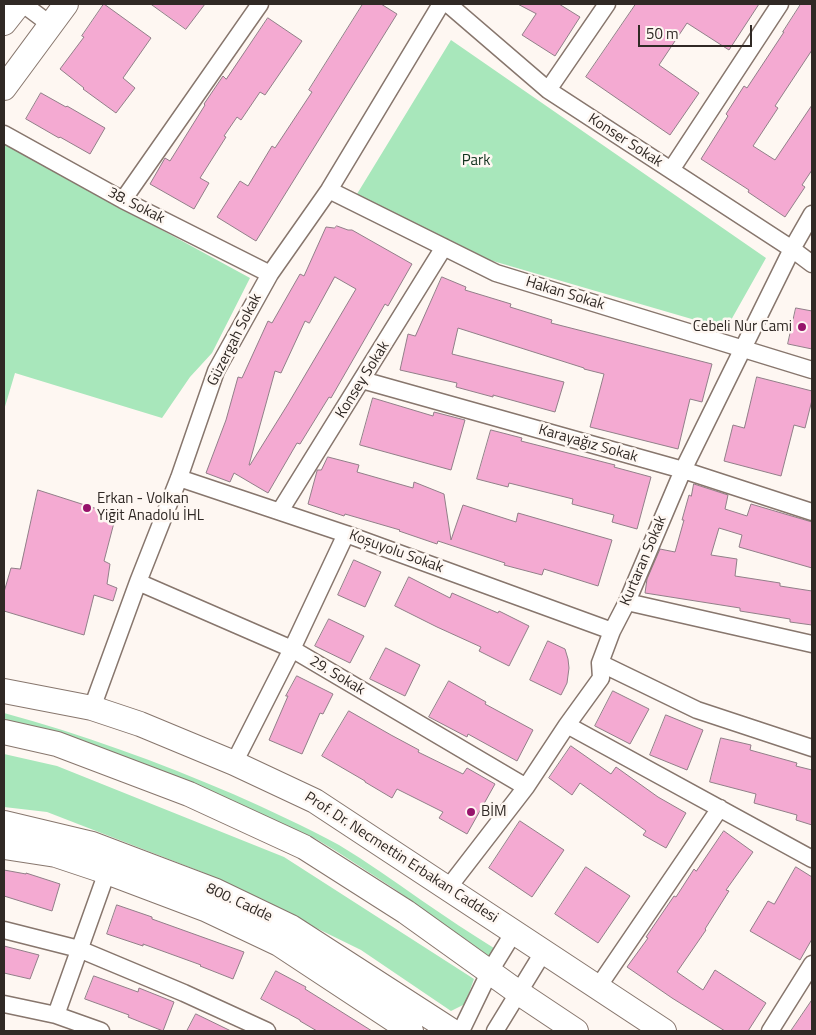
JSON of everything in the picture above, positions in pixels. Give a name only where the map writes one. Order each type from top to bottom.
[{"type":"main road","points":[[4,23],[21,4]]},
{"type":"main road","points":[[4,88],[66,4]]},
{"type":"main road","name":"Prof. Dr. Necmettin Erbakan Caddesi","points":[[4,691],[92,708],[140,724],[234,763],[315,801],[664,1031]]},
{"type":"main road","points":[[4,732],[57,744],[180,791],[304,847],[406,912],[519,993],[576,1031]]},
{"type":"main road","name":"800. Cadde","points":[[4,823],[92,844],[216,891],[291,927],[452,1031]]},
{"type":"main road","name":"800. Cadde","points":[[4,847],[56,856],[107,872],[205,909],[279,944],[411,1031]]},
{"type":"street","points":[[21,4],[51,25]]},
{"type":"street","points":[[123,200],[260,4]]},
{"type":"street","name":"Güzergah Sokak","points":[[92,708],[138,582],[179,478],[216,371],[270,274],[329,190],[441,4]]},
{"type":"street","name":"Konser Sokak","points":[[448,4],[548,90],[792,249],[812,264]]},
{"type":"street","points":[[548,90],[607,4]]},
{"type":"street","points":[[670,170],[780,4]]},
{"type":"street","name":"38. Sokak","points":[[4,134],[123,200],[270,274]]},
{"type":"street","name":"Hakan Sokak","points":[[329,190],[496,273],[812,370]]},
{"type":"street","name":"Kurtaran Sokak","points":[[448,888],[526,788],[567,725],[601,678],[600,663],[612,631],[627,602],[682,470],[792,249],[812,214]]},
{"type":"street","name":"Konsey Sokak","points":[[280,512],[444,247]]},
{"type":"street","name":"Karayağız Sokak","points":[[362,380],[682,470],[812,512]]},
{"type":"street","name":"Koşuyolu Sokak","points":[[179,478],[346,534],[612,631]]},
{"type":"street","points":[[234,763],[292,649],[346,534]]},
{"type":"street","name":"29. Sokak","points":[[138,582],[292,649],[526,788]]},
{"type":"street","points":[[627,602],[812,644]]},
{"type":"street","points":[[600,663],[697,710],[812,748]]},
{"type":"street","points":[[567,725],[812,858]]},
{"type":"street","points":[[598,987],[720,808]]},
{"type":"street","points":[[56,1015],[107,872]]},
{"type":"street","points":[[4,930],[79,948],[267,1031]]},
{"type":"street","points":[[461,1031],[490,972],[514,932]]},
{"type":"street","points":[[495,1031],[544,951]]},
{"type":"street","points":[[770,1031],[812,964]]},
{"type":"street","points":[[4,1004],[56,1015],[101,1031]]},
{"type":"green space","name":"Park","points":[[451,40],[766,258],[726,329],[486,259],[357,194]]},
{"type":"green space","points":[[4,144],[250,278],[212,353],[190,377],[162,418],[15,373],[4,410]]},
{"type":"green space","points":[[4,713],[91,739],[148,760],[233,794],[286,818],[349,851],[497,950],[492,958],[393,888],[316,839],[240,805],[4,723]]},
{"type":"green space","points":[[4,754],[57,766],[284,857],[474,979],[465,1004],[451,1011],[361,950],[202,872],[47,812],[4,807]]},
{"type":"building","points":[[104,4],[151,38],[123,78],[135,88],[116,113],[83,89],[60,69],[84,37],[82,36]]},
{"type":"building","points":[[151,4],[205,4],[186,29]]},
{"type":"building","points":[[363,4],[381,4],[397,14],[256,241],[217,217],[240,181],[248,186],[272,146],[275,148],[312,92],[309,90]]},
{"type":"building","points":[[518,4],[559,4],[580,17],[555,56],[522,35],[536,14]]},
{"type":"building","points":[[636,4],[759,4],[729,50],[687,23],[659,65],[699,93],[670,135],[586,77]]},
{"type":"building","points":[[801,4],[812,4],[812,50],[775,106],[778,108],[753,146],[775,160],[812,105],[812,170],[802,185],[805,187],[785,217],[748,192],[749,190],[701,159],[744,86],[747,88]]},
{"type":"building","points":[[268,18],[302,41],[265,95],[260,92],[241,120],[237,117],[224,136],[226,137],[200,178],[209,183],[194,209],[150,184],[165,158],[170,161],[223,76],[226,79]]},
{"type":"building","points":[[41,93],[105,128],[90,154],[26,119]]},
{"type":"building","points":[[337,226],[352,230],[412,264],[388,306],[385,304],[331,398],[329,397],[300,444],[297,443],[268,493],[234,473],[230,482],[206,473],[226,420],[238,377],[242,378],[268,321],[272,323],[300,274],[304,276],[326,227],[334,228]],"holes":[[[335,277],[356,289],[288,404],[249,465],[275,371],[281,373],[305,321],[309,323]]]},
{"type":"building","points":[[442,277],[466,287],[465,290],[511,304],[510,307],[552,320],[551,323],[712,364],[702,402],[690,399],[678,449],[590,427],[604,374],[458,328],[452,354],[564,382],[555,412],[456,387],[457,383],[400,370],[408,334],[415,336]]},
{"type":"building","name":"Cebeli Nur Cami","points":[[796,308],[812,311],[812,349],[788,344]]},
{"type":"building","points":[[757,377],[812,391],[812,400],[805,428],[794,425],[781,476],[724,461],[733,425],[744,428]]},
{"type":"building","points":[[373,398],[433,416],[434,412],[465,420],[451,470],[360,445]]},
{"type":"building","points":[[491,430],[522,438],[521,441],[615,465],[614,467],[651,477],[637,529],[612,522],[614,515],[572,504],[573,499],[509,483],[508,487],[477,479]]},
{"type":"building","points":[[328,457],[359,465],[357,472],[413,488],[414,482],[444,494],[451,540],[463,505],[516,522],[518,513],[612,540],[598,586],[544,569],[542,575],[504,565],[505,563],[438,541],[437,544],[400,530],[345,514],[344,516],[308,504],[317,470],[321,470]]},
{"type":"building","points":[[694,484],[728,495],[725,509],[747,516],[751,504],[812,522],[812,568],[739,547],[742,535],[719,528],[711,555],[737,559],[735,576],[780,583],[780,586],[812,591],[812,625],[790,622],[790,619],[740,611],[740,608],[645,593],[647,579],[660,549],[675,552],[684,520],[682,520]]},
{"type":"building","points":[[38,490],[116,515],[104,561],[110,564],[107,584],[117,588],[113,601],[94,595],[84,635],[4,611],[4,592],[11,568],[20,569]]},
{"type":"building","points":[[354,560],[381,572],[365,607],[338,595]]},
{"type":"building","points":[[409,577],[450,598],[452,593],[498,613],[499,611],[529,626],[509,666],[479,651],[481,647],[395,606]]},
{"type":"building","points":[[329,619],[364,636],[350,663],[315,646]]},
{"type":"building","points":[[548,641],[565,649],[568,659],[567,683],[561,695],[530,680]]},
{"type":"building","points":[[386,648],[420,665],[405,696],[370,679]]},
{"type":"building","points":[[297,676],[333,694],[323,714],[320,713],[302,754],[269,740],[288,696],[286,696]]},
{"type":"building","points":[[449,681],[486,702],[485,704],[533,730],[517,761],[468,734],[467,737],[429,717]]},
{"type":"building","points":[[613,691],[649,709],[630,744],[595,726]]},
{"type":"building","points":[[349,711],[419,750],[418,752],[463,774],[467,768],[495,784],[467,834],[439,818],[443,812],[397,789],[392,798],[322,756]]},
{"type":"building","points":[[666,715],[703,730],[687,770],[650,755]]},
{"type":"building","points":[[721,738],[751,745],[750,750],[797,763],[796,766],[812,770],[812,825],[796,820],[797,815],[754,803],[756,794],[710,782]]},
{"type":"building","points":[[571,746],[611,774],[616,767],[658,797],[686,813],[666,848],[643,835],[646,831],[580,783],[572,795],[549,778]]},
{"type":"building","points":[[520,821],[564,850],[532,897],[489,868]]},
{"type":"building","points":[[724,831],[753,852],[726,890],[729,891],[706,930],[677,972],[703,990],[715,970],[766,1003],[748,1031],[725,1031],[627,967],[648,938],[646,937],[674,896],[676,897],[694,869],[696,871]]},
{"type":"building","points":[[586,867],[630,896],[598,943],[555,914]]},
{"type":"building","points":[[796,867],[812,877],[812,939],[800,960],[750,931],[768,901],[774,904]]},
{"type":"building","points":[[4,870],[26,873],[60,884],[52,911],[4,896]]},
{"type":"building","points":[[117,905],[244,952],[233,979],[143,944],[143,946],[107,934]]},
{"type":"building","points":[[4,946],[39,955],[30,979],[4,973]]},
{"type":"building","points":[[276,971],[306,987],[305,989],[372,1031],[317,1031],[261,999]]},
{"type":"building","points":[[94,976],[138,992],[139,988],[174,1002],[163,1031],[128,1017],[129,1015],[85,999]]},
{"type":"building","points":[[812,1000],[812,1031],[791,1031]]},
{"type":"building","points":[[196,1014],[231,1031],[187,1031]]},
{"type":"place","name":"Cebeli Nur Cami","points":[[802,327]]},
{"type":"place","name":"Erkan - Volkan Yiğit Anadolu İHL","points":[[87,508]]},
{"type":"place","name":"BİM","points":[[471,812]]}]
